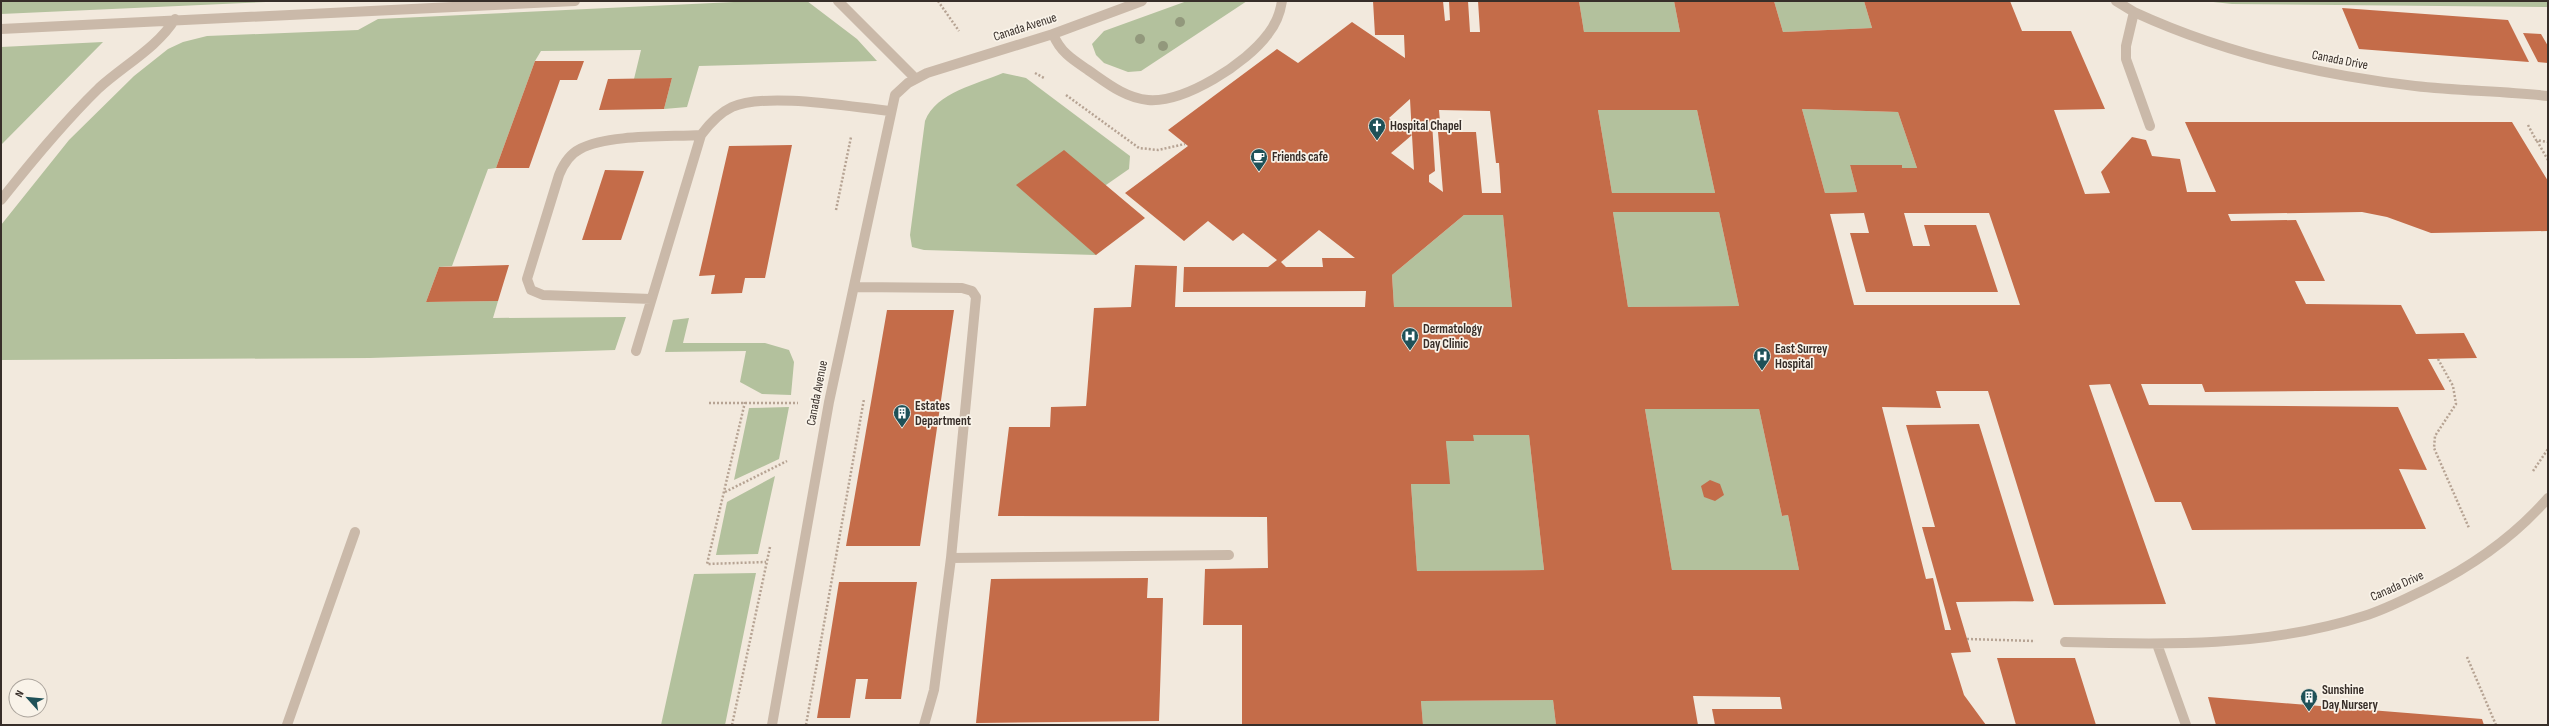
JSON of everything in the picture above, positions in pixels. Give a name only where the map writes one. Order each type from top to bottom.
[{"type":"street","points":[[1,29],[175,19],[575,1]]},
{"type":"street","points":[[838,1],[897,58],[915,78]]},
{"type":"street","name":"Canada Avenue","points":[[772,725],[829,402],[890,111],[895,95],[900,88],[915,78],[1053,34],[1142,1]]},
{"type":"street","points":[[1053,34],[1063,52],[1115,89],[1139,99],[1160,100],[1194,89],[1217,76],[1256,48],[1272,32],[1280,20],[1282,1]]},
{"type":"street","name":"Canada Drive","points":[[2116,1],[2134,12],[2178,31],[2216,44],[2339,75],[2414,86],[2548,96]]},
{"type":"street","points":[[2134,12],[2126,46],[2126,59],[2150,126]]},
{"type":"street","points":[[1,200],[41,149],[72,116],[101,87],[168,30],[175,19]]},
{"type":"street","points":[[636,351],[701,135],[714,117],[733,106],[755,100],[796,101],[890,111]]},
{"type":"street","points":[[651,299],[543,295],[531,290],[526,279],[557,179],[564,165],[574,153],[595,143],[701,135]]},
{"type":"street","points":[[854,287],[962,288],[975,294],[976,301],[950,558],[934,690],[924,725]]},
{"type":"street","name":"Canada Drive","points":[[2065,642],[2157,644],[2229,642],[2273,637],[2337,624],[2404,600],[2445,580],[2516,533],[2548,498]]},
{"type":"street","points":[[287,725],[355,532]]},
{"type":"street","points":[[950,558],[1158,554],[1229,555]]},
{"type":"street","points":[[2157,644],[2186,725]]},
{"type":"path","points":[[938,1],[962,36]]},
{"type":"path","points":[[2536,140],[2548,160]]},
{"type":"path","points":[[2438,359],[2454,390],[2456,404],[2435,436],[2434,448],[2471,532]]},
{"type":"path","points":[[745,402],[707,564],[766,562]]},
{"type":"path","points":[[709,403],[801,403],[799,410]]},
{"type":"path","points":[[2529,476],[2548,449]]},
{"type":"path","points":[[725,492],[789,460],[787,468]]},
{"type":"path","points":[[732,725],[771,540]]},
{"type":"path","points":[[1967,639],[2065,642]]},
{"type":"path","points":[[2467,657],[2496,725]]},
{"type":"green space","points":[[1,1],[290,1],[1,14]]},
{"type":"green space","points":[[755,1],[807,1],[857,39],[877,61],[699,66],[687,107],[664,109],[672,78],[634,79],[641,50],[541,51],[535,61],[496,168],[488,169],[452,266],[439,267],[426,302],[498,301],[493,318],[626,317],[615,350],[370,358],[1,360],[1,225],[69,140],[134,76],[168,49],[183,42],[207,36],[358,30],[378,19]]},
{"type":"green space","points":[[1187,1],[1247,1],[1141,71],[1128,72],[1104,63],[1096,55],[1092,44],[1104,31]]},
{"type":"green space","points":[[1579,1],[1674,1],[1680,32],[1584,32]]},
{"type":"green space","points":[[1774,1],[1864,1],[1872,28],[1783,32]]},
{"type":"green space","points":[[2204,1],[2548,1],[2548,7],[2232,4]]},
{"type":"green space","points":[[103,42],[1,145],[1,47]]},
{"type":"green space","points":[[1003,73],[1026,78],[1130,156],[1129,169],[1106,185],[1096,255],[924,250],[912,247],[910,235],[925,121],[930,111],[938,103],[959,90]]},
{"type":"green space","points":[[1802,109],[1898,112],[1917,168],[1902,168],[1901,165],[1850,165],[1857,192],[1825,193]]},
{"type":"green space","points":[[1598,110],[1697,110],[1715,193],[1612,193]]},
{"type":"green space","points":[[1613,212],[1719,212],[1739,306],[1628,307]]},
{"type":"green space","points":[[1464,215],[1503,215],[1512,307],[1394,307],[1392,275]]},
{"type":"green space","points":[[689,318],[683,343],[765,343],[789,350],[794,362],[791,395],[762,394],[740,382],[746,351],[665,352],[673,320]]},
{"type":"green space","points":[[789,407],[779,459],[734,480],[749,408]]},
{"type":"green space","points":[[1645,409],[1759,409],[1782,516],[1788,515],[1799,570],[1672,570]]},
{"type":"green space","points":[[1473,435],[1529,435],[1544,570],[1417,571],[1411,484],[1449,484],[1446,441]]},
{"type":"green space","points":[[775,476],[758,554],[716,555],[727,502]]},
{"type":"green space","points":[[756,573],[725,725],[661,725],[694,574]]},
{"type":"green space","points":[[1553,700],[1556,725],[1423,725],[1421,701]]},
{"type":"building","name":"East Surrey Hospital","points":[[1373,1],[1443,1],[1445,21],[1450,20],[1449,1],[1468,1],[1470,32],[1480,32],[1478,1],[1579,1],[1584,32],[1680,32],[1674,1],[1774,1],[1783,32],[1872,28],[1864,1],[2010,1],[2022,31],[2071,31],[2105,109],[2054,110],[2085,194],[2110,193],[2101,172],[2132,137],[2146,140],[2152,156],[2180,159],[2187,192],[2216,192],[2185,122],[2512,122],[2548,181],[2548,231],[2431,233],[2387,217],[2362,212],[2228,214],[2231,221],[2296,220],[2325,281],[2295,281],[2306,304],[2401,305],[2416,334],[2464,333],[2477,358],[2428,359],[2445,390],[2205,392],[2202,384],[2141,384],[2149,405],[2398,407],[2427,470],[2399,469],[2426,529],[2192,530],[2181,502],[2155,502],[2110,384],[2089,385],[2166,604],[2054,605],[1988,391],[1936,391],[1941,408],[1882,407],[1926,579],[1933,578],[1945,630],[1951,630],[1922,527],[1935,527],[1906,425],[1979,424],[2034,601],[1956,602],[1971,652],[1951,653],[1964,695],[1986,725],[1715,725],[1712,709],[1782,709],[1780,697],[1693,696],[1698,725],[1556,725],[1553,700],[1421,701],[1423,725],[1242,725],[1242,625],[1203,625],[1205,569],[1268,568],[1267,517],[998,516],[1009,427],[1050,427],[1051,407],[1086,406],[1094,308],[1131,307],[1135,265],[1177,266],[1175,307],[1365,307],[1366,291],[1183,292],[1184,267],[1268,267],[1277,260],[1243,233],[1233,241],[1208,221],[1184,241],[1125,193],[1188,146],[1168,130],[1277,49],[1298,63],[1352,22],[1405,58],[1404,35],[1375,35]],"holes":[[[1410,99],[1412,135],[1389,118]],[[1802,109],[1898,112],[1917,168],[1902,168],[1902,165],[1850,165],[1857,192],[1825,193]],[[1439,110],[1490,111],[1496,163],[1499,163],[1501,193],[1482,193],[1476,132],[1438,132],[1443,192],[1429,182],[1429,175],[1435,171],[1432,122],[1440,122]],[[1598,110],[1697,110],[1715,193],[1612,193]],[[1412,135],[1414,170],[1391,153]],[[1613,212],[1719,212],[1739,306],[1628,307]],[[1864,213],[1869,233],[1850,233],[1866,292],[1998,292],[1976,225],[1924,225],[1930,246],[1913,246],[1904,213],[1989,213],[2020,305],[1854,305],[1830,214]],[[1464,215],[1503,215],[1512,307],[1394,307],[1392,275]],[[1319,230],[1355,258],[1322,258],[1323,267],[1286,267],[1281,262]],[[1645,409],[1759,409],[1782,516],[1788,515],[1799,570],[1672,570]],[[1473,435],[1529,435],[1544,570],[1417,571],[1411,484],[1450,484],[1446,441],[1474,441]]]},
{"type":"building","points":[[2342,8],[2508,20],[2529,62],[2359,49]]},
{"type":"building","points":[[2523,33],[2541,34],[2548,46],[2548,63],[2538,62]]},
{"type":"building","points":[[535,61],[584,61],[577,80],[560,80],[529,168],[496,168]]},
{"type":"building","points":[[672,78],[664,109],[599,110],[608,79]]},
{"type":"building","points":[[792,145],[765,278],[745,278],[742,293],[711,294],[715,275],[699,276],[729,146]]},
{"type":"building","points":[[1064,150],[1145,218],[1096,255],[1016,185]]},
{"type":"building","points":[[605,170],[644,171],[621,240],[582,240]]},
{"type":"building","points":[[509,265],[498,301],[426,302],[439,267]]},
{"type":"building","name":"Estates Department","points":[[887,310],[954,310],[920,546],[846,546]]},
{"type":"building","points":[[1710,480],[1720,484],[1724,495],[1715,501],[1704,497],[1701,486]]},
{"type":"building","points":[[1148,578],[1147,598],[1163,598],[1159,721],[976,723],[991,579]]},
{"type":"building","points":[[839,582],[917,582],[901,699],[865,699],[868,679],[856,679],[850,718],[817,718]]},
{"type":"building","points":[[1997,658],[2075,658],[2096,725],[2016,725]]},
{"type":"building","name":"Sunshine Day Nursery","points":[[2208,697],[2482,719],[2484,725],[2216,725]]},
{"type":"place","name":"Hospital Chapel","points":[[1377,141]]},
{"type":"place","name":"Friends cafe","points":[[1259,172]]},
{"type":"place","name":"Dermatology Day Clinic","points":[[1410,351]]},
{"type":"place","name":"East Surrey Hospital","points":[[1762,371]]},
{"type":"place","name":"Estates Department","points":[[902,428]]},
{"type":"place","name":"Sunshine Day Nursery","points":[[2309,712]]}]
